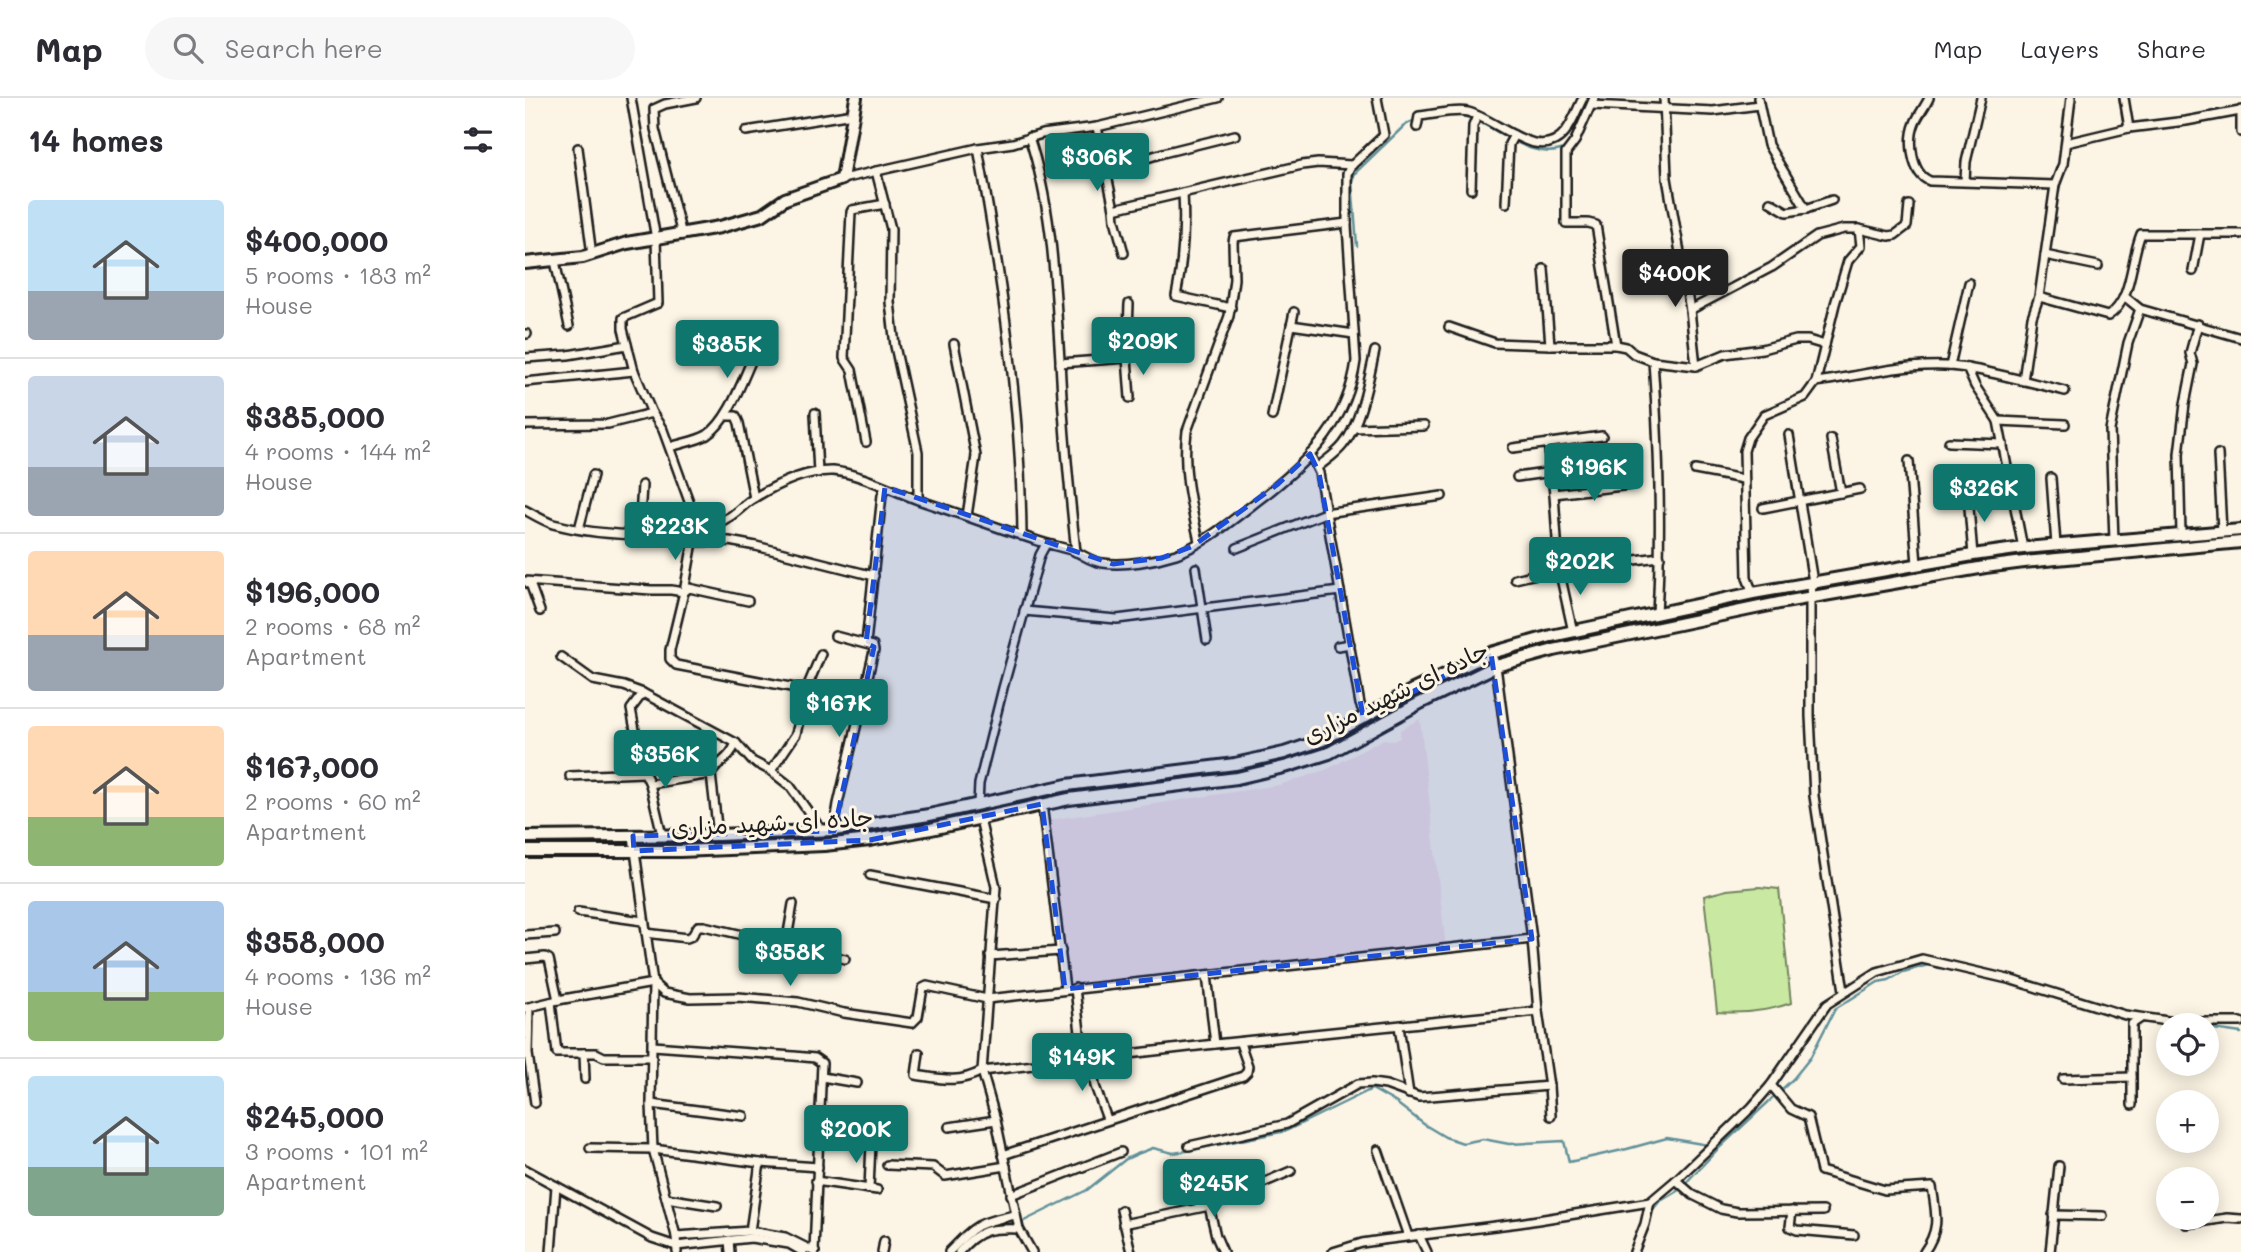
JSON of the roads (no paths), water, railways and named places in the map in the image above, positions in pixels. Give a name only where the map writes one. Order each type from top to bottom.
[{"type":"main road","points":[[525,263],[591,255],[627,243],[720,228],[762,215],[785,199],[842,179],[856,98]]},
{"type":"main road","name":"جاده ای شهید مزاری","points":[[525,836],[718,835],[828,831],[892,822],[1067,785],[1235,764],[1284,753],[1323,740],[1365,715],[1491,653],[1573,632],[1753,593],[1973,555],[2023,548],[2241,530]]},
{"type":"main road","name":"جاده ای شهید مزاری","points":[[525,851],[633,851],[824,845],[870,840],[1042,804],[1143,788],[1237,778],[1288,766],[1329,752],[1496,666],[1554,650],[1810,597],[2024,562],[2241,542]]},
{"type":"main road","points":[[1141,776],[1143,788]]},
{"type":"street","points":[[631,98],[656,239],[658,303],[623,318],[623,329],[634,371],[670,447],[698,530],[670,659],[676,665],[806,690]]},
{"type":"street","points":[[682,235],[655,129],[655,109],[665,104],[696,98]]},
{"type":"street","points":[[842,179],[1072,128],[1097,127],[1218,98]]},
{"type":"street","points":[[525,510],[551,523],[579,529],[639,535],[683,533],[727,519],[754,498],[793,478],[839,472],[883,491],[918,499],[1022,536],[1043,549],[1076,552],[1090,560],[1113,564],[1162,558],[1177,553],[1218,531],[1311,455],[1337,421],[1347,399],[1356,361],[1347,223],[1347,174],[1352,165],[1384,135],[1377,98]]},
{"type":"street","points":[[1583,98],[1567,130],[1565,142],[1566,223],[1596,225],[1616,345]]},
{"type":"street","points":[[1664,98],[1667,178],[1690,310],[1696,366]]},
{"type":"street","points":[[1929,98],[1912,134],[1916,167],[1923,178],[1930,181],[2055,185]]},
{"type":"street","points":[[1965,181],[1966,162],[1981,98]]},
{"type":"street","points":[[2023,381],[2032,317],[2039,297],[2055,185],[2063,164],[2070,98]]},
{"type":"street","points":[[2124,98],[2129,128]]},
{"type":"street","points":[[1417,127],[1419,116],[1467,112],[1514,135],[1538,144],[1551,144],[1575,141],[1593,102],[1713,111],[1759,102],[1768,145],[1805,209]]},
{"type":"street","points":[[2066,143],[2129,128],[2241,111],[2241,132]]},
{"type":"street","points":[[746,131],[853,114]]},
{"type":"street","points":[[1471,189],[1472,126],[1477,116]]},
{"type":"street","points":[[1097,127],[1124,253]]},
{"type":"street","points":[[1106,171],[1235,135]]},
{"type":"street","points":[[1506,202],[1509,144],[1514,135]]},
{"type":"street","points":[[1030,137],[1044,186],[1056,286],[1076,552]]},
{"type":"street","points":[[578,148],[591,255]]},
{"type":"street","points":[[978,148],[1010,348],[1019,443],[1022,536]]},
{"type":"street","points":[[1114,209],[1302,165],[1352,165]]},
{"type":"street","points":[[876,171],[891,229],[890,302],[895,346],[918,452],[918,499]]},
{"type":"street","points":[[1183,193],[1181,270],[1176,296],[1231,308]]},
{"type":"street","points":[[1770,202],[1787,212],[1832,200]]},
{"type":"street","points":[[866,442],[852,370],[844,358],[851,212],[885,204]]},
{"type":"street","points":[[1690,310],[1772,267],[1818,236],[1844,229],[1895,235],[1907,226],[1909,205]]},
{"type":"street","points":[[1199,541],[1188,492],[1186,440],[1231,308],[1234,237],[1347,223]]},
{"type":"street","points":[[1753,593],[1747,578],[1744,451],[1748,438],[1764,415],[1805,397],[1816,382],[1848,261],[1861,246],[1859,229]]},
{"type":"street","points":[[2039,297],[2108,316],[2114,312],[2124,296],[2141,234],[2241,234]]},
{"type":"street","points":[[2193,271],[2200,234]]},
{"type":"street","points":[[2045,255],[2098,266]]},
{"type":"street","points":[[555,261],[569,326]]},
{"type":"street","points":[[1544,269],[1549,345]]},
{"type":"street","points":[[1950,366],[1969,283]]},
{"type":"street","points":[[2124,296],[2140,309],[2241,338]]},
{"type":"street","points":[[1129,304],[1127,358],[1130,398]]},
{"type":"street","points":[[2114,540],[2110,430],[2128,343],[2140,309]]},
{"type":"street","points":[[1272,416],[1294,312]]},
{"type":"street","points":[[2181,534],[2179,454],[2193,364],[2190,353],[2198,324]]},
{"type":"street","points":[[1291,325],[1354,334]]},
{"type":"street","points":[[1449,327],[1495,343],[1616,345],[1626,347],[1653,361],[1696,366],[1725,354],[1762,349],[1796,340],[1825,345]]},
{"type":"street","points":[[954,344],[976,456],[967,516]]},
{"type":"street","points":[[525,358],[568,355],[627,345]]},
{"type":"street","points":[[1318,467],[1344,445],[1353,428],[1365,394],[1375,351]]},
{"type":"street","points":[[670,447],[706,436],[725,416],[754,355]]},
{"type":"street","points":[[1060,362],[1127,358]]},
{"type":"street","points":[[1653,361],[1659,478],[1660,557],[1657,613]]},
{"type":"street","points":[[1816,382],[1906,367],[1950,366],[2011,377],[2065,391]]},
{"type":"street","points":[[1968,368],[1975,386],[1997,421],[2023,548]]},
{"type":"street","points":[[525,382],[634,371]]},
{"type":"street","points":[[525,425],[608,424],[652,413]]},
{"type":"street","points":[[815,413],[818,473]]},
{"type":"street","points":[[725,416],[736,416],[739,423],[754,498]]},
{"type":"street","points":[[1997,421],[2065,424]]},
{"type":"street","points":[[1353,428],[1424,426]]},
{"type":"street","points":[[1789,435],[1813,582],[1810,597],[1810,716],[1814,796],[1845,991]]},
{"type":"street","points":[[1513,448],[1602,436]]},
{"type":"street","points":[[1831,439],[1841,493]]},
{"type":"street","points":[[1949,442],[2003,443]]},
{"type":"street","points":[[1548,443],[1559,569],[1573,632]]},
{"type":"street","points":[[2218,454],[2222,531]]},
{"type":"street","points":[[1311,455],[1318,467],[1360,704],[1365,715]]},
{"type":"street","points":[[1909,461],[1917,564]]},
{"type":"street","points":[[1695,470],[1743,479]]},
{"type":"street","points":[[1517,477],[1552,472]]},
{"type":"street","points":[[579,529],[593,475]]},
{"type":"street","points":[[2051,478],[2056,545]]},
{"type":"street","points":[[639,535],[642,485]]},
{"type":"street","points":[[1554,494],[1631,485]]},
{"type":"street","points":[[1763,508],[1860,489]]},
{"type":"street","points":[[866,643],[883,491]]},
{"type":"street","points":[[1237,548],[1325,513],[1442,496]]},
{"type":"street","points":[[1968,496],[1973,555]]},
{"type":"street","points":[[694,540],[729,541],[756,546],[874,576]]},
{"type":"street","points":[[978,804],[979,784],[1043,549]]},
{"type":"street","points":[[1515,579],[1559,569],[1660,557]]},
{"type":"street","points":[[1196,568],[1207,640]]},
{"type":"street","points":[[526,582],[684,592],[689,588],[748,601]]},
{"type":"street","points":[[526,582],[531,586],[540,611]]},
{"type":"street","points":[[1024,611],[1118,619],[1339,591]]},
{"type":"street","points":[[561,657],[593,680],[643,693],[736,743],[752,761],[790,786],[828,831],[838,804],[874,651],[873,646],[866,643],[835,636]]},
{"type":"street","points":[[1338,646],[1350,644]]},
{"type":"street","points":[[1491,653],[1496,666],[1532,939],[1551,1116]]},
{"type":"street","points":[[771,771],[796,734],[806,690],[821,654]]},
{"type":"street","points":[[643,693],[631,709],[643,773],[650,784],[662,835]]},
{"type":"street","points":[[718,835],[711,774],[716,766],[730,757],[736,743]]},
{"type":"street","points":[[570,776],[643,773]]},
{"type":"street","points":[[650,784],[711,774]]},
{"type":"street","points":[[1042,804],[1065,989]]},
{"type":"street","points":[[980,819],[996,887],[982,1071],[996,1120],[1015,1215],[1019,1229],[1032,1252]]},
{"type":"street","points":[[633,836],[653,983],[653,1149],[677,1249]]},
{"type":"street","points":[[870,875],[996,899]]},
{"type":"street","points":[[786,945],[793,904]]},
{"type":"street","points":[[578,912],[643,921]]},
{"type":"street","points":[[646,933],[687,938],[692,936],[698,926],[704,926],[845,959]]},
{"type":"street","points":[[525,935],[555,933]]},
{"type":"street","points":[[653,983],[664,993],[690,998],[738,997],[798,1002],[843,1013],[912,1023],[918,1017],[925,986],[987,999],[1532,939]]},
{"type":"street","points":[[990,956],[1061,951]]},
{"type":"street","points":[[525,959],[549,959],[557,1053],[596,1052],[604,1057],[652,1058]]},
{"type":"street","points":[[1333,1252],[1362,1243],[1650,1202],[1677,1180],[1752,1107],[1771,1085],[1827,1004],[1877,972],[1922,959],[2012,980],[2125,1015],[2175,1022],[2241,1022]]},
{"type":"street","points":[[1207,975],[1215,1044]]},
{"type":"street","points":[[534,1103],[528,1054],[527,1007],[653,983]]},
{"type":"street","points":[[1075,988],[1087,1060],[1107,1119]]},
{"type":"street","points":[[919,1053],[916,1075],[954,1081],[982,1071],[1538,1011]]},
{"type":"street","points":[[2132,1105],[2132,1024],[2141,1018]]},
{"type":"street","points":[[1399,1026],[1409,1094]]},
{"type":"street","points":[[1003,1155],[1243,1076],[1248,1066],[1240,1043]]},
{"type":"street","points":[[653,1046],[814,1058],[822,1063],[814,1252],[785,1237],[750,1231],[676,1236]]},
{"type":"street","points":[[584,1053],[585,1079]]},
{"type":"street","points":[[823,1077],[857,1083]]},
{"type":"street","points":[[2063,1079],[2131,1077]]},
{"type":"street","points":[[1189,1146],[1286,1124],[1357,1084],[1386,1085],[1419,1097],[1549,1086]]},
{"type":"street","points":[[1771,1085],[1791,1109],[1808,1117],[1821,1171],[1885,1190],[1932,1187],[1938,1222],[1924,1252]]},
{"type":"street","points":[[651,1104],[744,1116]]},
{"type":"street","points":[[949,1128],[996,1120]]},
{"type":"street","points":[[816,1181],[873,1189],[871,1143]]},
{"type":"street","points":[[590,1148],[653,1149],[760,1163],[818,1167]]},
{"type":"street","points":[[1378,1150],[1408,1236]]},
{"type":"street","points":[[1011,1195],[1121,1152]]},
{"type":"street","points":[[750,1231],[760,1163]]},
{"type":"street","points":[[887,1165],[933,1167],[945,1175],[1006,1166]]},
{"type":"street","points":[[2050,1252],[2059,1166]]},
{"type":"street","points":[[525,1169],[677,1249],[751,1238],[789,1244],[803,1252]]},
{"type":"street","points":[[1123,1224],[1209,1206],[1291,1171]]},
{"type":"street","points":[[1677,1180],[1693,1195],[1721,1209],[1737,1212],[1823,1211]]},
{"type":"street","points":[[551,1252],[556,1186]]},
{"type":"street","points":[[666,1198],[717,1206]]},
{"type":"street","points":[[1634,1252],[1650,1202]]},
{"type":"street","points":[[1209,1206],[1223,1252]]},
{"type":"street","points":[[1121,1210],[1131,1251],[1122,1252]]},
{"type":"street","points":[[1792,1211],[1790,1227],[1797,1230],[1854,1235]]},
{"type":"street","points":[[949,1252],[980,1223],[1015,1215]]},
{"type":"street","points":[[2053,1215],[2102,1216]]},
{"type":"street","points":[[2219,1219],[2241,1219]]},
{"type":"street","points":[[959,1252],[987,1230],[1019,1229]]},
{"type":"street","points":[[1419,1235],[1427,1252]]},
{"type":"street","points":[[729,1240],[730,1252]]},
{"type":"street","points":[[882,1252],[884,1241]]},
{"type":"waterway","points":[[1456,115],[1483,124],[1524,146],[1552,152],[1566,148]]},
{"type":"waterway","points":[[1357,246],[1352,181],[1355,173],[1404,126],[1418,118]]},
{"type":"waterway","points":[[1650,1213],[1659,1202],[1679,1190],[1718,1149],[1793,1079],[1810,1058],[1835,1009],[1878,982],[1928,965],[1992,979]]},
{"type":"waterway","points":[[2082,1005],[2132,1020]]},
{"type":"waterway","points":[[2219,1030],[2241,1033]]},
{"type":"waterway","points":[[977,1232],[984,1227],[1022,1222],[1087,1190],[1126,1159],[1153,1148],[1173,1153],[1286,1131],[1372,1089],[1445,1137],[1463,1143],[1483,1139],[1509,1144],[1564,1141],[1569,1162],[1667,1138],[1708,1145]]}]
